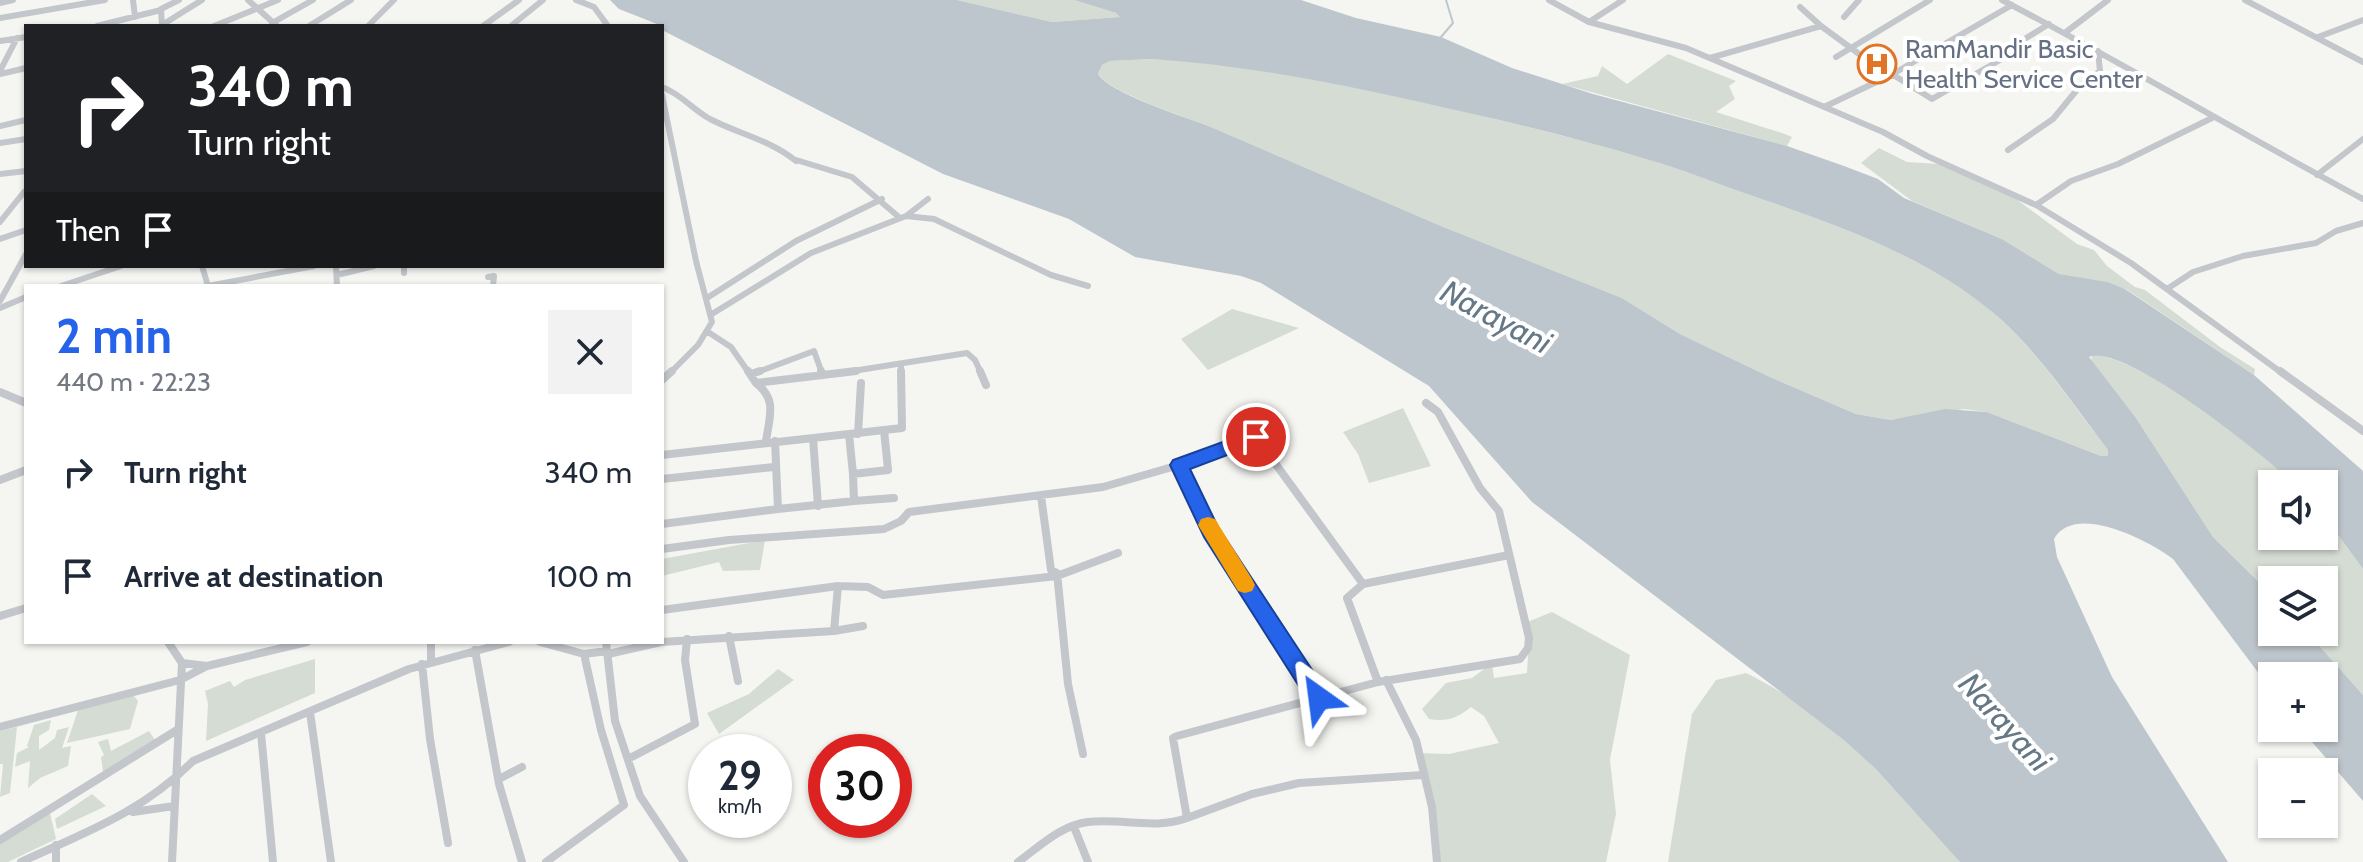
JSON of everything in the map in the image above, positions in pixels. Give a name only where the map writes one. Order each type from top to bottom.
[{"type":"street","points":[[0,3],[13,0]]},
{"type":"street","points":[[0,18],[105,0]]},
{"type":"street","points":[[133,0],[135,17]]},
{"type":"street","points":[[105,24],[161,10],[179,0]]},
{"type":"street","points":[[164,24],[202,0]]},
{"type":"street","points":[[248,0],[274,24]]},
{"type":"street","points":[[219,24],[278,0]]},
{"type":"street","points":[[277,24],[313,0]]},
{"type":"street","points":[[312,24],[351,0]]},
{"type":"street","points":[[370,24],[394,0]]},
{"type":"street","points":[[486,24],[519,0]]},
{"type":"street","points":[[513,24],[543,0]]},
{"type":"street","points":[[576,0],[594,7],[607,24]]},
{"type":"street","points":[[1589,22],[1623,0]]},
{"type":"street","points":[[1844,17],[1859,0]]},
{"type":"street","points":[[1836,57],[1930,0]]},
{"type":"street","points":[[2002,0],[2066,32],[2212,118],[2363,199]]},
{"type":"street","points":[[2066,32],[2108,0]]},
{"type":"street","points":[[2245,0],[2363,62]]},
{"type":"street","points":[[1554,1],[1589,22],[1631,36],[1678,45],[1710,58],[2036,205],[2167,289],[2363,431]]},
{"type":"street","points":[[1824,107],[1889,76],[2012,5]]},
{"type":"street","points":[[1800,7],[1889,76],[1895,76],[1932,99],[2007,56],[2005,51],[2049,24]]},
{"type":"street","points":[[161,10],[162,24]]},
{"type":"street","points":[[2318,37],[2363,20]]},
{"type":"street","points":[[1710,58],[1738,46],[1784,38],[1821,26]]},
{"type":"street","points":[[0,41],[24,37]]},
{"type":"street","points":[[0,72],[17,38]]},
{"type":"street","points":[[2008,150],[2053,119],[2081,85],[2094,78],[2100,71],[2098,51]]},
{"type":"street","points":[[0,72],[24,68]]},
{"type":"street","points":[[664,88],[676,92],[708,118],[778,147],[794,160],[829,166],[859,179],[903,217],[934,219],[1051,275],[1088,286]]},
{"type":"street","points":[[664,103],[678,158],[697,266],[712,314],[708,332],[664,378]]},
{"type":"street","points":[[2036,205],[2071,181],[2118,164],[2212,118]]},
{"type":"street","points":[[0,126],[24,120]]},
{"type":"street","points":[[0,143],[24,139]]},
{"type":"street","points":[[2317,175],[2363,139]]},
{"type":"street","points":[[0,174],[24,171]]},
{"type":"street","points":[[0,222],[24,192]]},
{"type":"street","points":[[707,298],[796,241],[882,199]]},
{"type":"street","points":[[712,314],[811,253],[903,217],[928,199]]},
{"type":"street","points":[[0,211],[10,210]]},
{"type":"street","points":[[2167,289],[2193,272],[2243,256],[2316,243],[2336,231],[2363,223]]},
{"type":"street","points":[[0,239],[24,231]]},
{"type":"street","points":[[0,301],[24,258]]},
{"type":"street","points":[[67,284],[115,268]]},
{"type":"street","points":[[219,284],[303,268]]},
{"type":"street","points":[[336,268],[337,284]]},
{"type":"street","points":[[337,275],[366,268]]},
{"type":"street","points":[[488,277],[494,276],[492,284]]},
{"type":"street","points":[[0,308],[24,298]]},
{"type":"street","points":[[708,332],[737,351],[756,383],[765,389],[771,399],[770,441],[778,509]]},
{"type":"street","points":[[751,374],[814,351],[823,375]]},
{"type":"street","points":[[756,383],[901,365],[967,353],[975,360],[986,385]]},
{"type":"street","points":[[664,455],[902,428],[901,365]]},
{"type":"street","points":[[854,501],[854,434],[861,383]]},
{"type":"street","points":[[0,392],[24,402]]},
{"type":"street","points":[[1187,818],[1173,738],[1382,681],[1520,659],[1528,648],[1529,638],[1499,511],[1480,488],[1438,412],[1426,403]]},
{"type":"street","points":[[853,474],[888,470],[884,430]]},
{"type":"street","points":[[664,549],[729,540],[884,529],[901,521],[909,512],[1103,487],[1179,465],[1256,437],[1363,584]]},
{"type":"street","points":[[813,438],[818,506]]},
{"type":"street","points":[[1179,465],[1211,532],[1319,698]]},
{"type":"street","points":[[664,479],[774,467]]},
{"type":"street","points":[[0,480],[24,471]]},
{"type":"street","points":[[1041,496],[1051,570],[1057,576],[1068,684],[1083,754]]},
{"type":"street","points":[[664,524],[894,498]]},
{"type":"street","points":[[664,610],[838,586],[868,587],[883,595],[1057,576],[1118,553]]},
{"type":"street","points":[[1437,862],[1432,807],[1414,731],[1382,681],[1347,598],[1363,584],[1509,555]]},
{"type":"street","points":[[834,631],[838,586]]},
{"type":"street","points":[[0,616],[24,609]]},
{"type":"street","points":[[664,642],[834,631],[863,626]]},
{"type":"street","points":[[729,636],[738,681]]},
{"type":"street","points":[[628,759],[695,724],[685,660],[687,639]]},
{"type":"street","points":[[172,862],[182,663],[173,644]]},
{"type":"street","points":[[0,727],[180,680],[207,666],[299,644]]},
{"type":"street","points":[[431,644],[427,663],[430,739],[448,843]]},
{"type":"street","points":[[21,862],[131,812],[193,761],[427,663],[500,644]]},
{"type":"street","points":[[547,644],[584,654],[646,644]]},
{"type":"street","points":[[607,649],[615,721],[640,796],[684,862]]},
{"type":"street","points":[[475,650],[486,725],[512,836],[522,862]]},
{"type":"street","points":[[584,654],[601,730],[624,805]]},
{"type":"street","points":[[182,663],[207,666]]},
{"type":"street","points":[[310,712],[331,862]]},
{"type":"street","points":[[0,840],[177,730]]},
{"type":"street","points":[[261,733],[273,862]]},
{"type":"street","points":[[178,759],[193,761]]},
{"type":"street","points":[[499,779],[522,767]]},
{"type":"street","points":[[1018,862],[1087,822],[1124,824],[1187,818],[1252,794],[1299,783],[1423,775]]},
{"type":"street","points":[[546,862],[640,796]]},
{"type":"street","points":[[131,812],[174,806]]},
{"type":"street","points":[[1074,827],[1088,862]]},
{"type":"street","points":[[56,845],[56,862]]},
{"type":"shaded area","points":[[957,0],[1074,0],[1120,17],[1052,22]]},
{"type":"shaded area","points":[[1668,54],[1736,81],[1729,86],[1735,99],[1716,112],[1792,137],[1787,146],[1562,84],[1598,76],[1602,66],[1627,84]]},
{"type":"shaded area","points":[[1152,59],[1217,64],[1313,79],[1530,127],[1662,164],[1843,228],[1935,272],[1991,311],[2024,342],[2108,450],[2108,456],[1987,412],[1964,409],[1891,420],[1856,414],[1680,334],[1622,298],[1148,103],[1116,88],[1098,74],[1102,65],[1110,61]]},
{"type":"shaded area","points":[[1879,148],[1907,162],[1939,164],[2016,199],[2077,244],[2094,250],[2107,266],[2135,287],[2145,290],[2220,347],[2255,369],[2254,375],[2126,289],[2059,274],[2002,239],[1912,201],[1861,163]]},
{"type":"shaded area","points":[[1232,309],[1299,328],[1208,370],[1181,339]]},
{"type":"shaded area","points":[[2092,355],[2114,360],[2169,387],[2227,427],[2278,470],[2258,470],[2258,550],[2338,550],[2338,535],[2363,569],[2363,695],[2338,667],[2338,662],[2334,662],[2319,646],[2338,646],[2338,566],[2258,566],[2258,581],[2213,537],[2136,418],[2091,362]]},
{"type":"shaded area","points":[[1403,408],[1431,466],[1369,483],[1358,454],[1343,432]]},
{"type":"shaded area","points":[[765,540],[760,570],[723,571],[719,562],[664,576],[664,559]]},
{"type":"shaded area","points":[[1552,612],[1630,655],[1610,760],[1616,814],[1606,862],[1437,862],[1438,846],[1417,753],[1449,754],[1499,743],[1484,716],[1471,707],[1441,720],[1429,719],[1422,709],[1446,683],[1472,678],[1492,663],[1494,678],[1527,673],[1529,638],[1525,623]]},
{"type":"shaded area","points":[[315,659],[315,693],[206,741],[208,704],[205,691],[230,681],[234,687],[245,680]]},
{"type":"shaded area","points":[[778,669],[794,680],[719,734],[707,713],[749,694]]},
{"type":"shaded area","points":[[1746,673],[1777,690],[1835,732],[1913,807],[1960,862],[1668,862],[1692,714],[1716,680]]},
{"type":"shaded area","points":[[133,695],[138,701],[130,729],[67,743],[78,710]]},
{"type":"shaded area","points":[[51,720],[49,730],[39,736],[39,750],[55,738],[57,730],[69,727],[62,748],[71,746],[68,766],[40,778],[28,788],[30,761],[15,767],[17,753],[29,747],[34,725]]},
{"type":"shaded area","points":[[17,727],[10,793],[0,797],[3,764],[0,764],[0,731]]},
{"type":"shaded area","points":[[149,731],[155,740],[103,772],[101,757],[104,755],[98,742],[108,739],[111,751]]},
{"type":"shaded area","points":[[92,794],[106,806],[57,829],[55,819]]},
{"type":"shaded area","points":[[50,813],[56,839],[8,862],[0,862],[0,842]]},
{"type":"water","name":"Narayani","points":[[610,0],[957,0],[1052,22],[1120,17],[1074,0],[1301,0],[1356,18],[1441,37],[1512,68],[1593,94],[1787,146],[1844,166],[1878,179],[1904,198],[2002,239],[2059,274],[2107,282],[2125,289],[2254,375],[2363,471],[2363,569],[2338,535],[2338,470],[2278,470],[2226,428],[2162,383],[2107,357],[2089,357],[2136,418],[2213,537],[2258,581],[2258,646],[2319,646],[2334,662],[2258,662],[2258,672],[2173,559],[2147,543],[2112,528],[2078,524],[2064,528],[2054,539],[2057,557],[2112,677],[2228,862],[1960,862],[1877,770],[1844,740],[1532,502],[1429,386],[1261,283],[1241,276],[1135,257],[1069,219],[943,174],[664,31],[664,24],[619,9]],"holes":[[[1152,59],[1287,75],[1478,115],[1621,152],[1811,216],[1905,256],[1964,291],[2008,326],[2053,377],[2108,450],[2108,456],[1987,412],[1945,409],[1891,420],[1856,414],[1680,334],[1622,298],[1148,103],[1116,88],[1098,74],[1102,65],[1110,61]]]},
{"type":"water","points":[[2338,667],[2363,695],[2363,801],[2338,772],[2338,758],[2326,758],[2312,742],[2338,742]]},
{"type":"waterway","points":[[1441,37],[1453,23],[1446,0]]},
{"type":"slow traffic","points":[[1208,525],[1245,585]]},
{"type":"place","name":"RamMandir Basic Health Service Center","points":[[1877,64]]},
{"type":"route","points":[[1256,437],[1179,465],[1211,532],[1319,698]]}]
